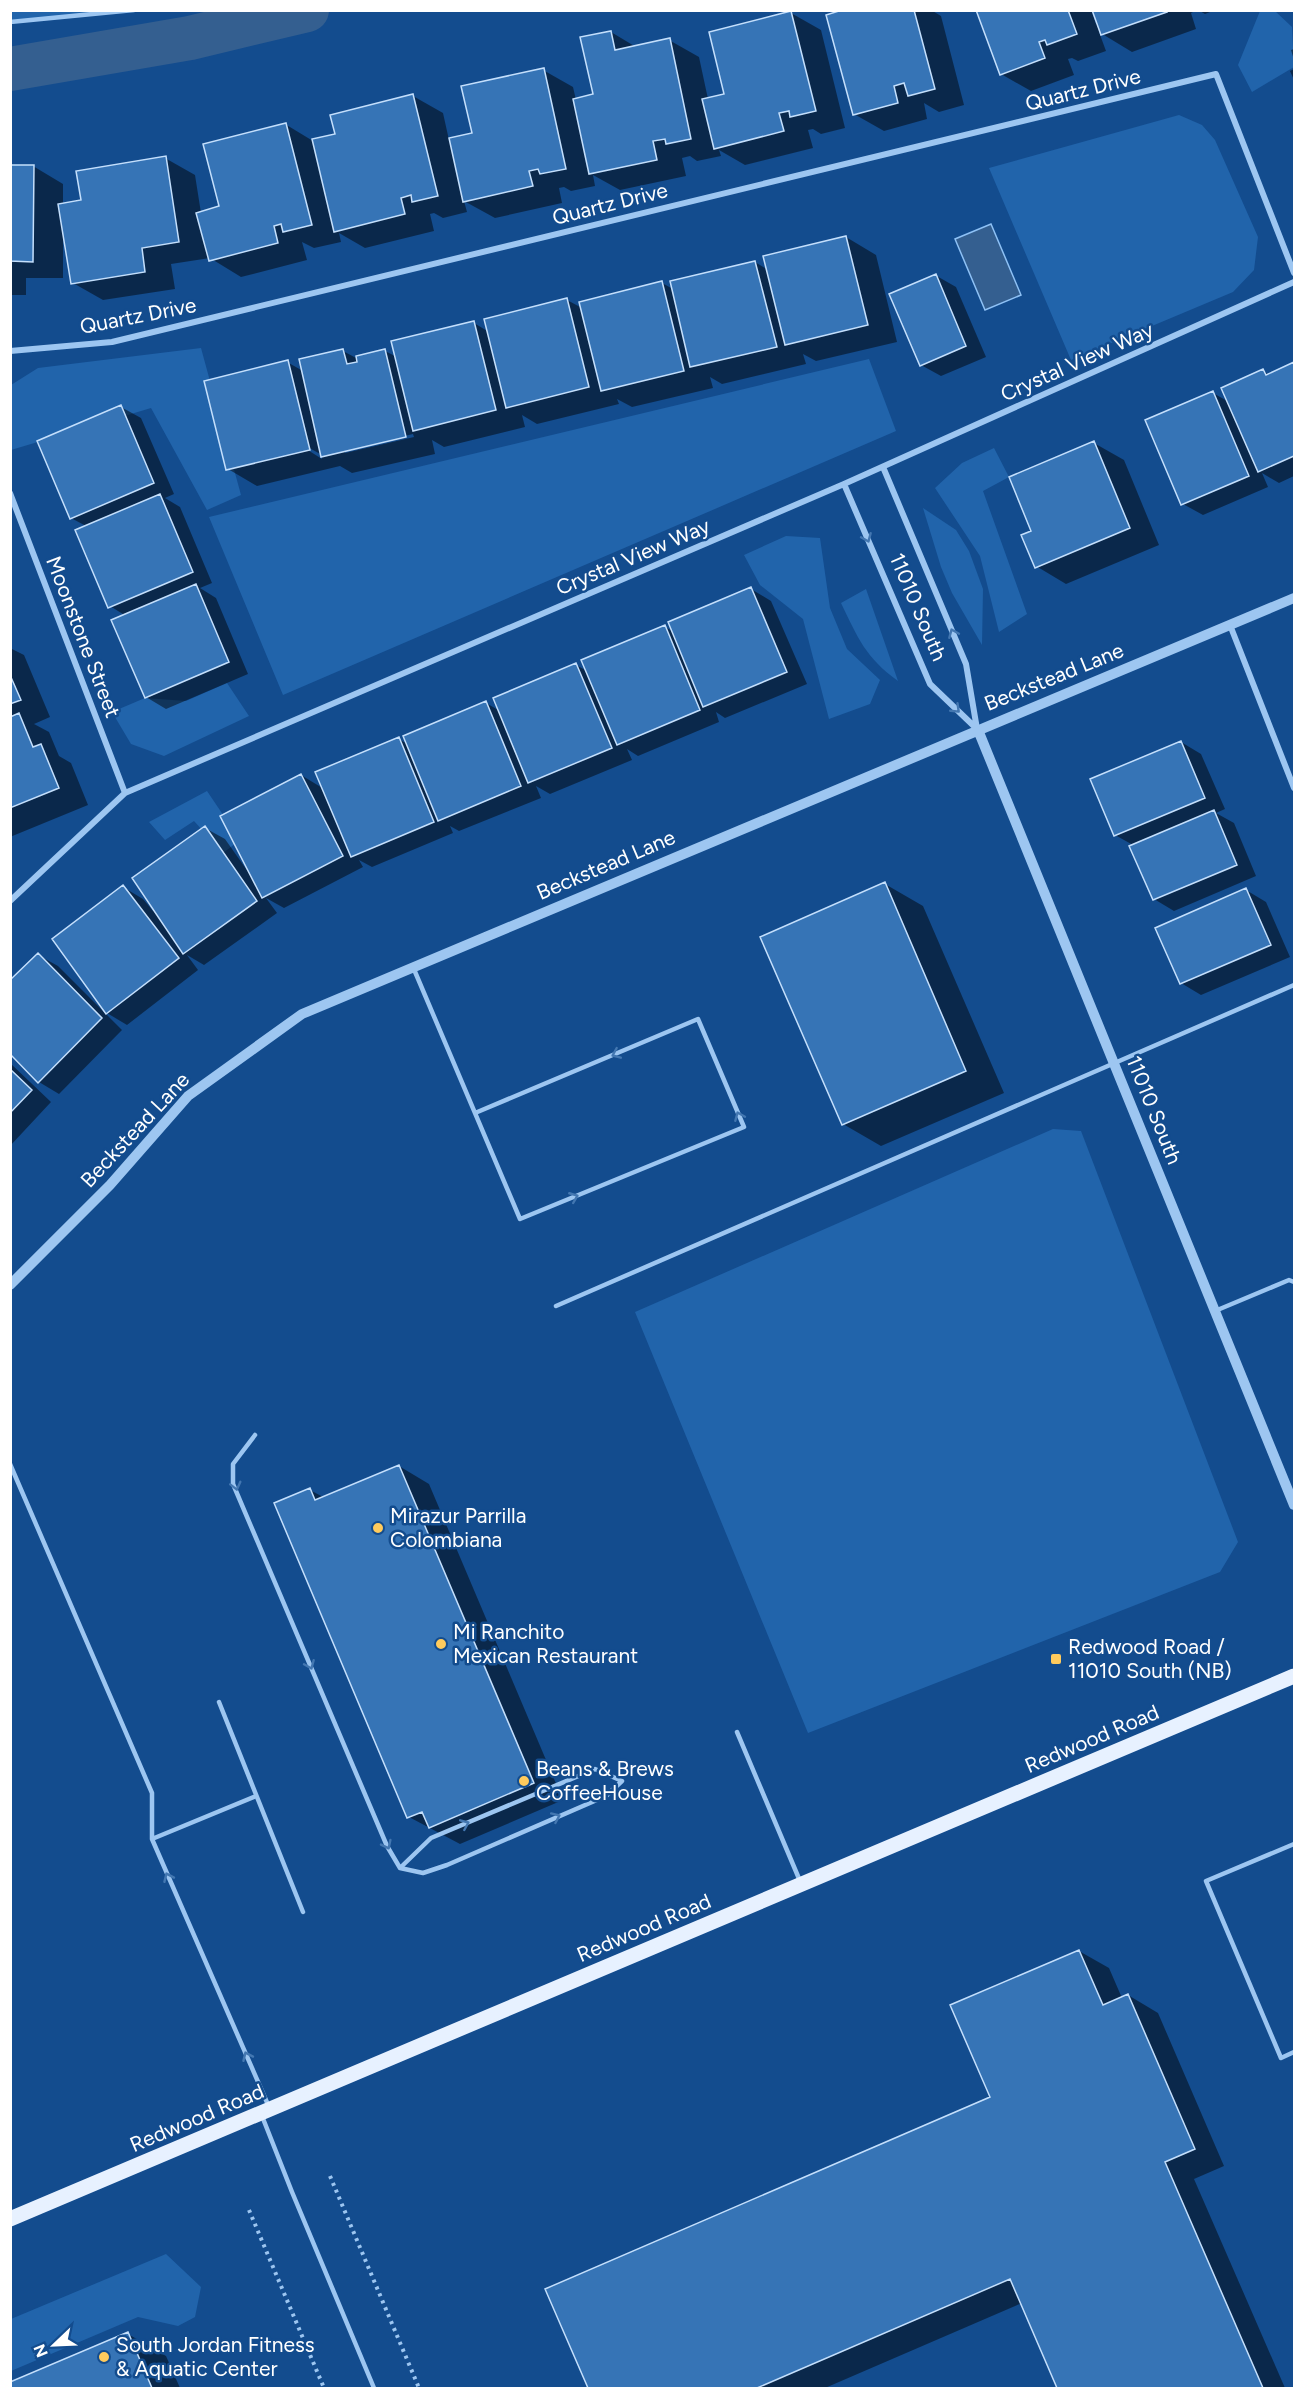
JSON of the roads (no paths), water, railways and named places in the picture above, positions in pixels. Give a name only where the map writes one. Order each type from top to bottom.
[{"type":"main road","name":"Redwood Road","points":[[10,2219],[1294,1676]]},
{"type":"street","name":"Quartz Drive","points":[[10,351],[112,342],[1216,74],[1294,273]]},
{"type":"street","name":"Crystal View Way","points":[[10,901],[125,793],[884,467],[1294,282]]},
{"type":"street","name":"11010 South","points":[[884,467],[966,664],[978,730],[1294,1505]]},
{"type":"street","name":"11010 South","points":[[844,484],[930,684],[978,730]]},
{"type":"street","name":"Moonstone Street","points":[[10,493],[125,793]]},
{"type":"street","name":"Beckstead Lane","points":[[10,1285],[110,1185],[188,1096],[302,1014],[1294,598]]},
{"type":"street","points":[[1230,625],[1294,788]]},
{"type":"lane","points":[[10,22],[134,10]]},
{"type":"lane","points":[[414,968],[475,1113],[520,1219],[744,1127],[699,1019],[475,1113]]},
{"type":"lane","points":[[556,1306],[1294,985]]},
{"type":"lane","points":[[1215,1311],[1289,1280],[1294,1282]]},
{"type":"lane","points":[[255,1435],[233,1464],[233,1484],[387,1846],[400,1868],[423,1873],[447,1865],[606,1796],[622,1781],[595,1769],[431,1838],[400,1868]]},
{"type":"lane","points":[[10,1464],[152,1793],[152,1839],[266,2111],[292,2192],[374,2388]]},
{"type":"lane","points":[[219,1701],[303,1912]]},
{"type":"lane","points":[[736,1732],[801,1885]]},
{"type":"lane","points":[[152,1839],[256,1796]]},
{"type":"lane","points":[[1294,1844],[1206,1881],[1281,2058],[1294,2052]]},
{"type":"waterway","points":[[10,69],[190,38],[307,10]]},
{"type":"place","name":"Mirazur Parrilla Colombiana","points":[[378,1528]]},
{"type":"place","name":"Mi Ranchito Mexican Restaurant","points":[[441,1644]]},
{"type":"place","name":"Redwood Road / 11010 South (NB)","points":[[1056,1659]]},
{"type":"place","name":"Beans & Brews CoffeeHouse","points":[[524,1781]]},
{"type":"place","name":"South Jordan Fitness & Aquatic Center","points":[[104,2357]]}]
